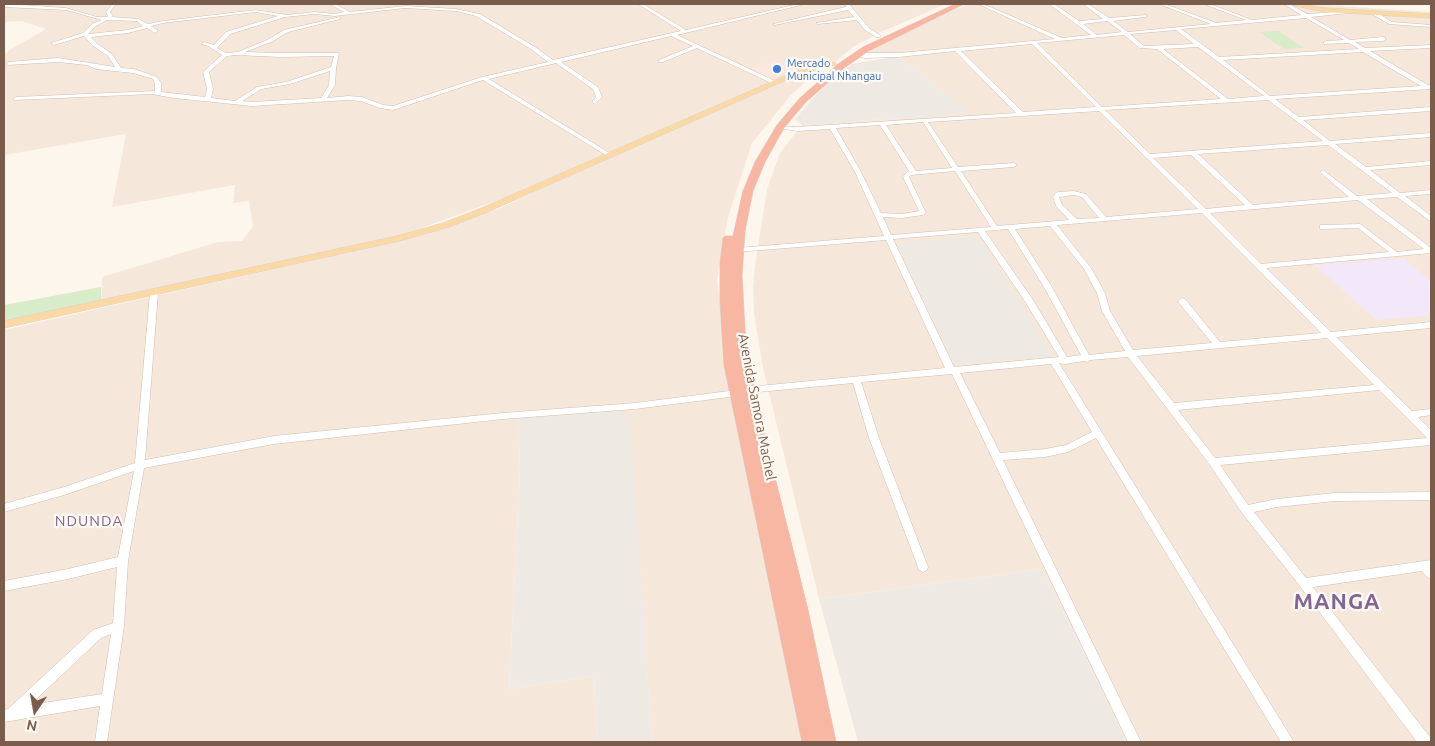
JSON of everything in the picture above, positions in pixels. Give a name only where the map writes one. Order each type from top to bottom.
[{"type":"highway","name":"Avenida Samora Machel","points":[[766,529],[742,391],[728,332],[726,263],[728,242],[738,197],[750,166],[773,124],[790,103],[834,64],[878,36],[948,4]]},
{"type":"highway","points":[[826,742],[776,545],[742,391],[738,330],[737,250],[748,191],[760,162],[780,127],[802,101],[826,78],[858,54],[886,38],[960,4]]},
{"type":"highway","points":[[766,529],[776,545]]},
{"type":"highway","points":[[792,611],[788,638],[812,742]]},
{"type":"main road","points":[[1288,4],[1319,9],[1431,16]]},
{"type":"main road","points":[[4,325],[398,238],[446,225],[610,155],[773,82],[808,68],[834,64]]},
{"type":"street","points":[[9,4],[6,6],[66,9],[96,18],[138,20],[154,31]]},
{"type":"street","points":[[109,18],[111,16],[108,12],[114,4]]},
{"type":"street","points":[[332,4],[349,13]]},
{"type":"street","points":[[394,4],[405,8]]},
{"type":"street","points":[[415,7],[423,4]]},
{"type":"street","points":[[640,4],[686,32]]},
{"type":"street","points":[[772,4],[783,9]]},
{"type":"street","points":[[16,99],[158,92],[235,104],[356,98],[382,107],[393,108],[484,78],[803,4]]},
{"type":"street","points":[[980,4],[1061,39]]},
{"type":"street","points":[[1051,4],[1096,36]]},
{"type":"street","points":[[1085,4],[1126,33],[1142,47],[1159,48],[1199,45]]},
{"type":"street","points":[[1162,4],[1216,24]]},
{"type":"street","points":[[1206,4],[1253,21]]},
{"type":"street","points":[[1288,4],[1349,42],[1430,88]]},
{"type":"street","points":[[775,24],[848,6],[867,29],[878,36]]},
{"type":"street","points":[[214,48],[228,33],[283,16],[310,13],[335,15],[415,7],[456,10],[478,15],[555,61],[596,88],[599,97],[596,102]]},
{"type":"street","points":[[54,43],[87,35],[128,31],[145,26],[256,11],[283,16]]},
{"type":"street","points":[[858,54],[864,56],[899,55],[1351,11]]},
{"type":"street","points":[[1374,12],[1392,23],[1431,26]]},
{"type":"street","points":[[208,99],[210,90],[206,72],[225,55],[269,41],[286,31],[337,18],[349,13]]},
{"type":"street","points":[[1078,23],[1144,16]]},
{"type":"street","points":[[109,18],[98,22],[87,30],[87,35],[94,44],[110,55],[118,68]]},
{"type":"street","points":[[818,23],[858,18]]},
{"type":"street","points":[[1176,28],[1431,219]]},
{"type":"street","points":[[673,35],[773,82]]},
{"type":"street","points":[[1326,43],[1383,39]]},
{"type":"street","points":[[1032,42],[1431,436]]},
{"type":"street","points":[[204,44],[225,55]]},
{"type":"street","points":[[1218,59],[1431,46]]},
{"type":"street","points":[[660,61],[696,47]]},
{"type":"street","points":[[1159,48],[1226,100]]},
{"type":"street","points":[[956,49],[1020,114]]},
{"type":"street","points":[[236,53],[281,55],[336,54],[332,86],[323,100]]},
{"type":"street","points":[[9,64],[58,60],[134,71],[155,78],[158,83],[158,92]]},
{"type":"street","points":[[235,104],[259,88],[288,83],[333,68]]},
{"type":"street","points":[[484,78],[610,155]]},
{"type":"street","points":[[780,127],[797,128],[882,123],[1430,88]]},
{"type":"street","points":[[1297,119],[1431,110]]},
{"type":"street","points":[[924,120],[995,228]]},
{"type":"street","points":[[882,123],[914,173]]},
{"type":"street","points":[[832,126],[858,172],[887,237],[997,457],[1135,742]]},
{"type":"street","points":[[1148,156],[1431,135]]},
{"type":"street","points":[[1193,153],[1251,207]]},
{"type":"street","points":[[1364,169],[1431,163]]},
{"type":"street","points":[[877,215],[902,216],[923,213],[906,177],[914,173],[1014,165]]},
{"type":"street","points":[[1323,172],[1431,251]]},
{"type":"street","points":[[737,250],[1431,192]]},
{"type":"street","points":[[1075,222],[1059,206],[1056,196],[1074,193],[1084,194],[1105,220]]},
{"type":"street","points":[[1052,224],[1087,268],[1100,293],[1106,311],[1132,354],[1214,462],[1246,510],[1425,742]]},
{"type":"street","points":[[1323,227],[1360,226],[1395,254]]},
{"type":"street","points":[[1011,228],[1048,287],[1087,359]]},
{"type":"street","points":[[980,229],[1030,302],[1098,433],[1288,742]]},
{"type":"street","points":[[1260,266],[1431,251]]},
{"type":"street","points":[[1421,252],[1431,260]]},
{"type":"street","points":[[100,742],[118,626],[123,561],[140,465],[154,293]]},
{"type":"street","points":[[1182,301],[1219,346]]},
{"type":"street","points":[[4,508],[64,491],[140,465],[274,440],[503,416],[635,406],[742,391],[1431,325]]},
{"type":"street","points":[[856,380],[874,438],[923,567]]},
{"type":"street","points":[[1172,407],[1382,387]]},
{"type":"street","points":[[1410,415],[1431,412]]},
{"type":"street","points":[[997,457],[1045,453],[1068,448],[1098,433]]},
{"type":"street","points":[[1214,462],[1431,441]]},
{"type":"street","points":[[1246,510],[1277,503],[1335,497],[1431,496]]},
{"type":"street","points":[[4,586],[123,561]]},
{"type":"street","points":[[1304,583],[1429,568]]},
{"type":"street","points":[[7,716],[97,634],[118,626]]},
{"type":"street","points":[[7,716],[74,706],[108,698]]},
{"type":"shaded area","points":[[4,4],[946,4],[881,32],[853,47],[836,61],[802,69],[498,200],[394,238],[101,302],[102,277],[218,242],[242,241],[253,226],[249,201],[233,203],[235,185],[112,207],[126,134],[4,155],[4,55],[46,29],[22,21],[4,22]]},
{"type":"shaded area","points":[[968,4],[1306,4],[1431,12],[1431,742],[1127,742],[1042,569],[819,599],[763,368],[754,313],[753,287],[755,266],[767,189],[780,153],[802,125],[970,113],[897,56],[876,58],[865,54],[935,18]]},
{"type":"shaded area","points":[[897,56],[971,113],[802,125],[795,119],[826,84],[852,64]]},
{"type":"shaded area","name":"Mercado Municipal Nhangau","points":[[778,59],[787,59],[803,67],[771,80],[750,70]]},
{"type":"shaded area","points":[[821,68],[791,95],[752,143],[728,217],[717,279],[735,407],[822,742],[652,742],[629,413],[518,418],[520,470],[509,689],[594,676],[597,742],[4,742],[4,330],[390,243],[503,207],[632,145],[802,71]]},
{"type":"shaded area","points":[[978,236],[1053,356],[955,364],[923,307],[898,243]]},
{"type":"shaded area","points":[[1403,258],[1431,282],[1431,315],[1376,320],[1315,265]]},
{"type":"shaded area","points":[[620,411],[622,413],[630,413],[652,742],[597,742],[594,676],[509,689],[520,470],[518,418]]},
{"type":"shaded area","points":[[1042,569],[1127,742],[858,742],[819,599]]},
{"type":"green space","points":[[1278,31],[1304,48],[1284,49],[1259,32]]},
{"type":"green space","points":[[101,287],[101,302],[4,324],[4,305]]},
{"type":"place","name":"Mercado Municipal Nhangau","points":[[777,69]]},
{"type":"district","name":"NDUNDA","points":[[89,521]]},
{"type":"district","name":"MANGA","points":[[1337,602]]}]
